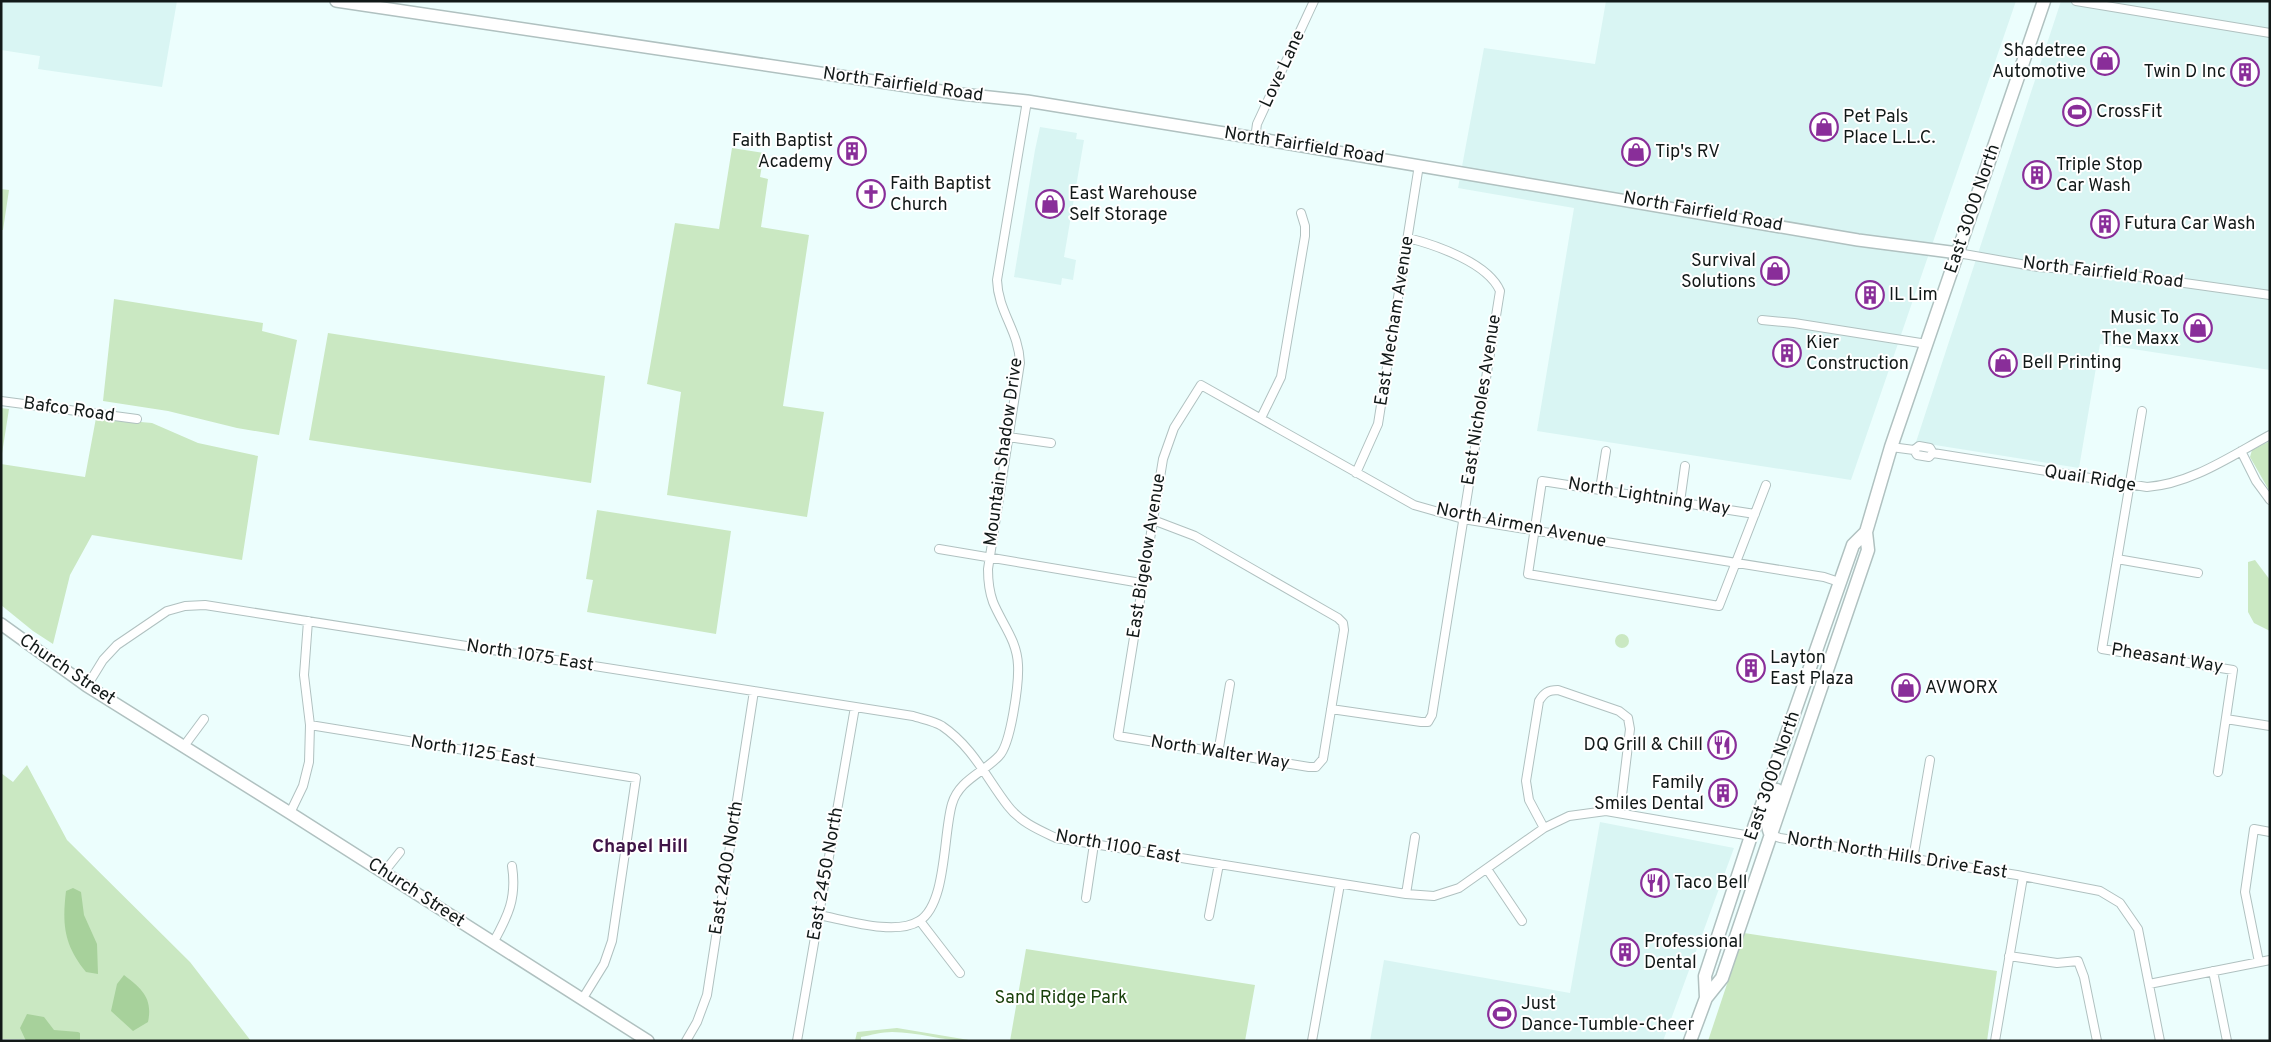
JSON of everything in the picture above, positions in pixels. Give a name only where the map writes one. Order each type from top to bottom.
[{"type":"main road","name":"North Fairfield Road","points":[[336,1],[961,94],[1027,101],[1419,165],[1858,240],[1958,253]]},
{"type":"main road","name":"East 3000 North","points":[[1690,1041],[1710,993],[1722,978],[1771,835],[1868,550],[1866,532],[1891,447],[2044,1]]},
{"type":"main road","name":"East 3000 North","points":[[1710,993],[1705,976],[1751,836],[1839,582],[1853,545],[1866,532]]},
{"type":"main road","name":"Church Street","points":[[1,624],[86,686],[384,872],[648,1041]]},
{"type":"main road","points":[[1771,835],[1767,827],[1767,820],[1807,700],[1810,689],[1810,669]]},
{"type":"street","name":"Love Lane","points":[[1256,138],[1257,124],[1314,1]]},
{"type":"street","points":[[2076,1],[2270,33]]},
{"type":"street","name":"Mountain Shadow Drive","points":[[920,921],[932,909],[937,893],[952,804],[960,787],[1000,755],[1005,747],[1016,683],[1018,665],[1015,650],[1010,634],[993,602],[989,590],[989,558],[1020,363],[1020,351],[1016,338],[998,297],[997,280],[1027,101]]},
{"type":"street","name":"East Mecham Avenue","points":[[1356,473],[1378,424],[1419,165]]},
{"type":"street","points":[[1261,418],[1274,396],[1282,370],[1305,236],[1305,226],[1301,214]]},
{"type":"street","name":"East Nicholes Avenue","points":[[1331,709],[1421,722],[1428,722],[1432,715],[1500,291],[1497,285],[1456,253],[1408,238]]},
{"type":"street","name":"North Fairfield Road","points":[[1958,253],[2038,267],[2106,272],[2270,295]]},
{"type":"street","points":[[1762,320],[1794,323],[1927,344]]},
{"type":"street","name":"North Airmen Avenue","points":[[1202,385],[1414,505],[1463,519],[1824,577],[1839,582]]},
{"type":"street","name":"East Bigelow Avenue","points":[[1118,736],[1162,459],[1169,438],[1202,385]]},
{"type":"street","name":"Bafco Road","points":[[1,401],[137,419]]},
{"type":"street","name":"Pheasant Way","points":[[2142,411],[2102,649],[2234,670],[2218,772]]},
{"type":"street","name":"Quail Ridge","points":[[1891,447],[1914,450],[1917,454],[1929,456],[1933,453],[2129,485],[2163,486],[2184,480],[2270,435]]},
{"type":"street","points":[[1008,437],[1051,443]]},
{"type":"street","points":[[1600,489],[1606,451]]},
{"type":"street","points":[[2241,451],[2256,480],[2270,500]]},
{"type":"street","points":[[1680,502],[1685,466]]},
{"type":"street","name":"North Lightning Way","points":[[1535,532],[1542,481],[1755,514]]},
{"type":"street","points":[[1535,532],[1528,574],[1719,606],[1766,485]]},
{"type":"street","points":[[1153,520],[1196,536],[1330,613],[1343,623],[1344,630],[1331,709]]},
{"type":"street","points":[[939,549],[1141,583]]},
{"type":"street","points":[[2117,559],[2198,573]]},
{"type":"street","name":"North 1075 East","points":[[86,686],[103,660],[117,645],[167,611],[185,606],[205,605],[855,707]]},
{"type":"street","points":[[290,813],[303,786],[309,762],[310,725],[304,675],[308,622]]},
{"type":"street","points":[[1218,753],[1230,684]]},
{"type":"street","points":[[1544,828],[1529,800],[1526,781],[1539,702],[1544,693],[1558,690],[1619,711],[1628,718],[1630,729],[1620,812]]},
{"type":"street","name":"East 2400 North","points":[[686,1041],[697,1022],[707,995],[754,691]]},
{"type":"street","name":"North 1100 East","points":[[855,707],[913,716],[941,725],[963,743],[1009,808],[1032,827],[1056,838],[1406,894],[1434,896],[1459,888],[1544,828],[1555,822],[1580,814],[1620,812],[1751,836]]},
{"type":"street","name":"East 2450 North","points":[[797,1041],[855,707]]},
{"type":"street","name":"North Walter Way","points":[[1118,736],[1309,768],[1321,764],[1331,709]]},
{"type":"street","points":[[184,746],[204,719]]},
{"type":"street","points":[[2226,719],[2270,726]]},
{"type":"street","name":"North 1125 East","points":[[310,725],[636,778],[612,941],[604,964],[583,998]]},
{"type":"street","points":[[1912,858],[1930,760]]},
{"type":"street","points":[[2259,962],[2245,892],[2254,829],[2270,832]]},
{"type":"street","name":"North North Hills Drive East","points":[[1771,835],[1780,838],[2023,876],[2100,891],[2120,903],[2138,929],[2149,984]]},
{"type":"street","points":[[1406,894],[1415,837]]},
{"type":"street","points":[[1086,898],[1094,844]]},
{"type":"street","points":[[384,872],[400,852]]},
{"type":"street","points":[[1210,916],[1219,864]]},
{"type":"street","points":[[493,943],[508,915],[515,885],[512,866]]},
{"type":"street","points":[[1487,869],[1522,921]]},
{"type":"street","points":[[1995,1041],[2023,876]]},
{"type":"street","points":[[1312,1041],[1340,884]]},
{"type":"street","points":[[819,915],[887,927],[906,928],[920,921],[960,973]]},
{"type":"street","points":[[2009,956],[2057,963],[2078,961],[2084,977],[2097,1041]]},
{"type":"street","points":[[2160,1041],[2149,984],[2270,960]]},
{"type":"street","points":[[2213,971],[2227,1041]]},
{"type":"shaded area","points":[[1,1],[177,1],[162,87],[38,69],[40,56],[1,50]]},
{"type":"shaded area","points":[[1606,1],[2016,1],[1851,480],[1537,431],[1574,208],[1458,188],[1484,48],[1595,64]]},
{"type":"shaded area","points":[[2061,1],[2270,1],[2270,370],[2100,344],[2079,468],[1916,442]]},
{"type":"shaded area","name":"East Warehouse Self Storage","points":[[1040,127],[1077,133],[1076,139],[1084,140],[1064,257],[1076,260],[1073,280],[1062,278],[1061,285],[1014,277]]},
{"type":"shaded area","points":[[1600,822],[1734,848],[1663,1041],[1370,1041],[1384,960],[1570,993]]},
{"type":"green space","points":[[732,148],[764,153],[760,177],[768,179],[761,227],[809,235],[783,406],[824,412],[807,517],[667,495],[681,392],[647,384],[675,223],[719,229]]},
{"type":"green space","points":[[1,189],[9,190],[3,230],[1,230]]},
{"type":"green space","points":[[114,299],[263,323],[262,331],[297,340],[279,435],[237,428],[168,411],[103,401]]},
{"type":"green space","points":[[328,333],[605,376],[591,483],[309,440]]},
{"type":"green space","points":[[1,408],[9,409],[1,460]]},
{"type":"green space","points":[[96,418],[152,423],[198,443],[258,456],[242,560],[92,535],[70,575],[53,644],[33,631],[1,605],[1,464],[85,477]]},
{"type":"green space","points":[[2270,441],[2270,492],[2250,457],[2252,450]]},
{"type":"green space","points":[[597,510],[731,531],[716,634],[587,612],[593,580],[586,579]]},
{"type":"green space","points":[[2255,560],[2270,580],[2270,631],[2254,623],[2248,612],[2248,562]]},
{"type":"green space","points":[[1619,634],[1625,634],[1629,641],[1625,648],[1619,648],[1615,644],[1615,638]]},
{"type":"green space","points":[[27,765],[67,840],[190,962],[251,1041],[1,1039],[1,773],[13,782]]},
{"type":"green space","points":[[73,888],[81,892],[84,915],[97,944],[98,974],[86,972],[73,953],[66,934],[64,914],[66,891]]},
{"type":"green space","points":[[1744,933],[1997,971],[1987,1041],[1708,1041]]},
{"type":"green space","name":"Sand Ridge Park","points":[[1026,949],[1255,985],[1245,1041],[1010,1041]]},
{"type":"green space","points":[[124,975],[141,990],[149,1006],[148,1022],[133,1031],[111,1011],[117,984]]},
{"type":"green space","points":[[27,1014],[44,1017],[54,1030],[80,1033],[80,1041],[26,1041],[20,1028]]},
{"type":"green space","points":[[897,1028],[969,1041],[892,1032],[861,1037],[861,1041],[855,1041],[857,1032]]},
{"type":"place","name":"Shadetree Automotive","points":[[2105,61]]},
{"type":"place","name":"Twin D Inc","points":[[2245,72]]},
{"type":"place","name":"CrossFit","points":[[2077,112]]},
{"type":"place","name":"Pet Pals Place L.L.C.","points":[[1824,127]]},
{"type":"place","name":"Faith Baptist Academy","points":[[852,151]]},
{"type":"place","name":"Tip's RV","points":[[1636,152]]},
{"type":"place","name":"Triple Stop Car Wash","points":[[2037,175]]},
{"type":"place","name":"Faith Baptist Church","points":[[871,194]]},
{"type":"place","name":"East Warehouse Self Storage","points":[[1050,204]]},
{"type":"place","name":"Futura Car Wash","points":[[2105,224]]},
{"type":"place","name":"Survival Solutions","points":[[1775,271]]},
{"type":"place","name":"IL Lim","points":[[1870,295]]},
{"type":"place","name":"Music To The Maxx","points":[[2198,328]]},
{"type":"place","name":"Kier Construction","points":[[1787,353]]},
{"type":"place","name":"Bell Printing","points":[[2003,363]]},
{"type":"place","name":"Layton East Plaza","points":[[1751,668]]},
{"type":"place","name":"AVWORX","points":[[1906,688]]},
{"type":"place","name":"DQ Grill & Chill","points":[[1722,745]]},
{"type":"place","name":"Family Smiles Dental","points":[[1723,793]]},
{"type":"place","name":"Taco Bell","points":[[1655,883]]},
{"type":"place","name":"Professional Dental","points":[[1625,952]]},
{"type":"place","name":"Just Dance-Tumble-Cheer","points":[[1502,1014]]},
{"type":"district","name":"Chapel Hill","points":[[640,847]]}]
